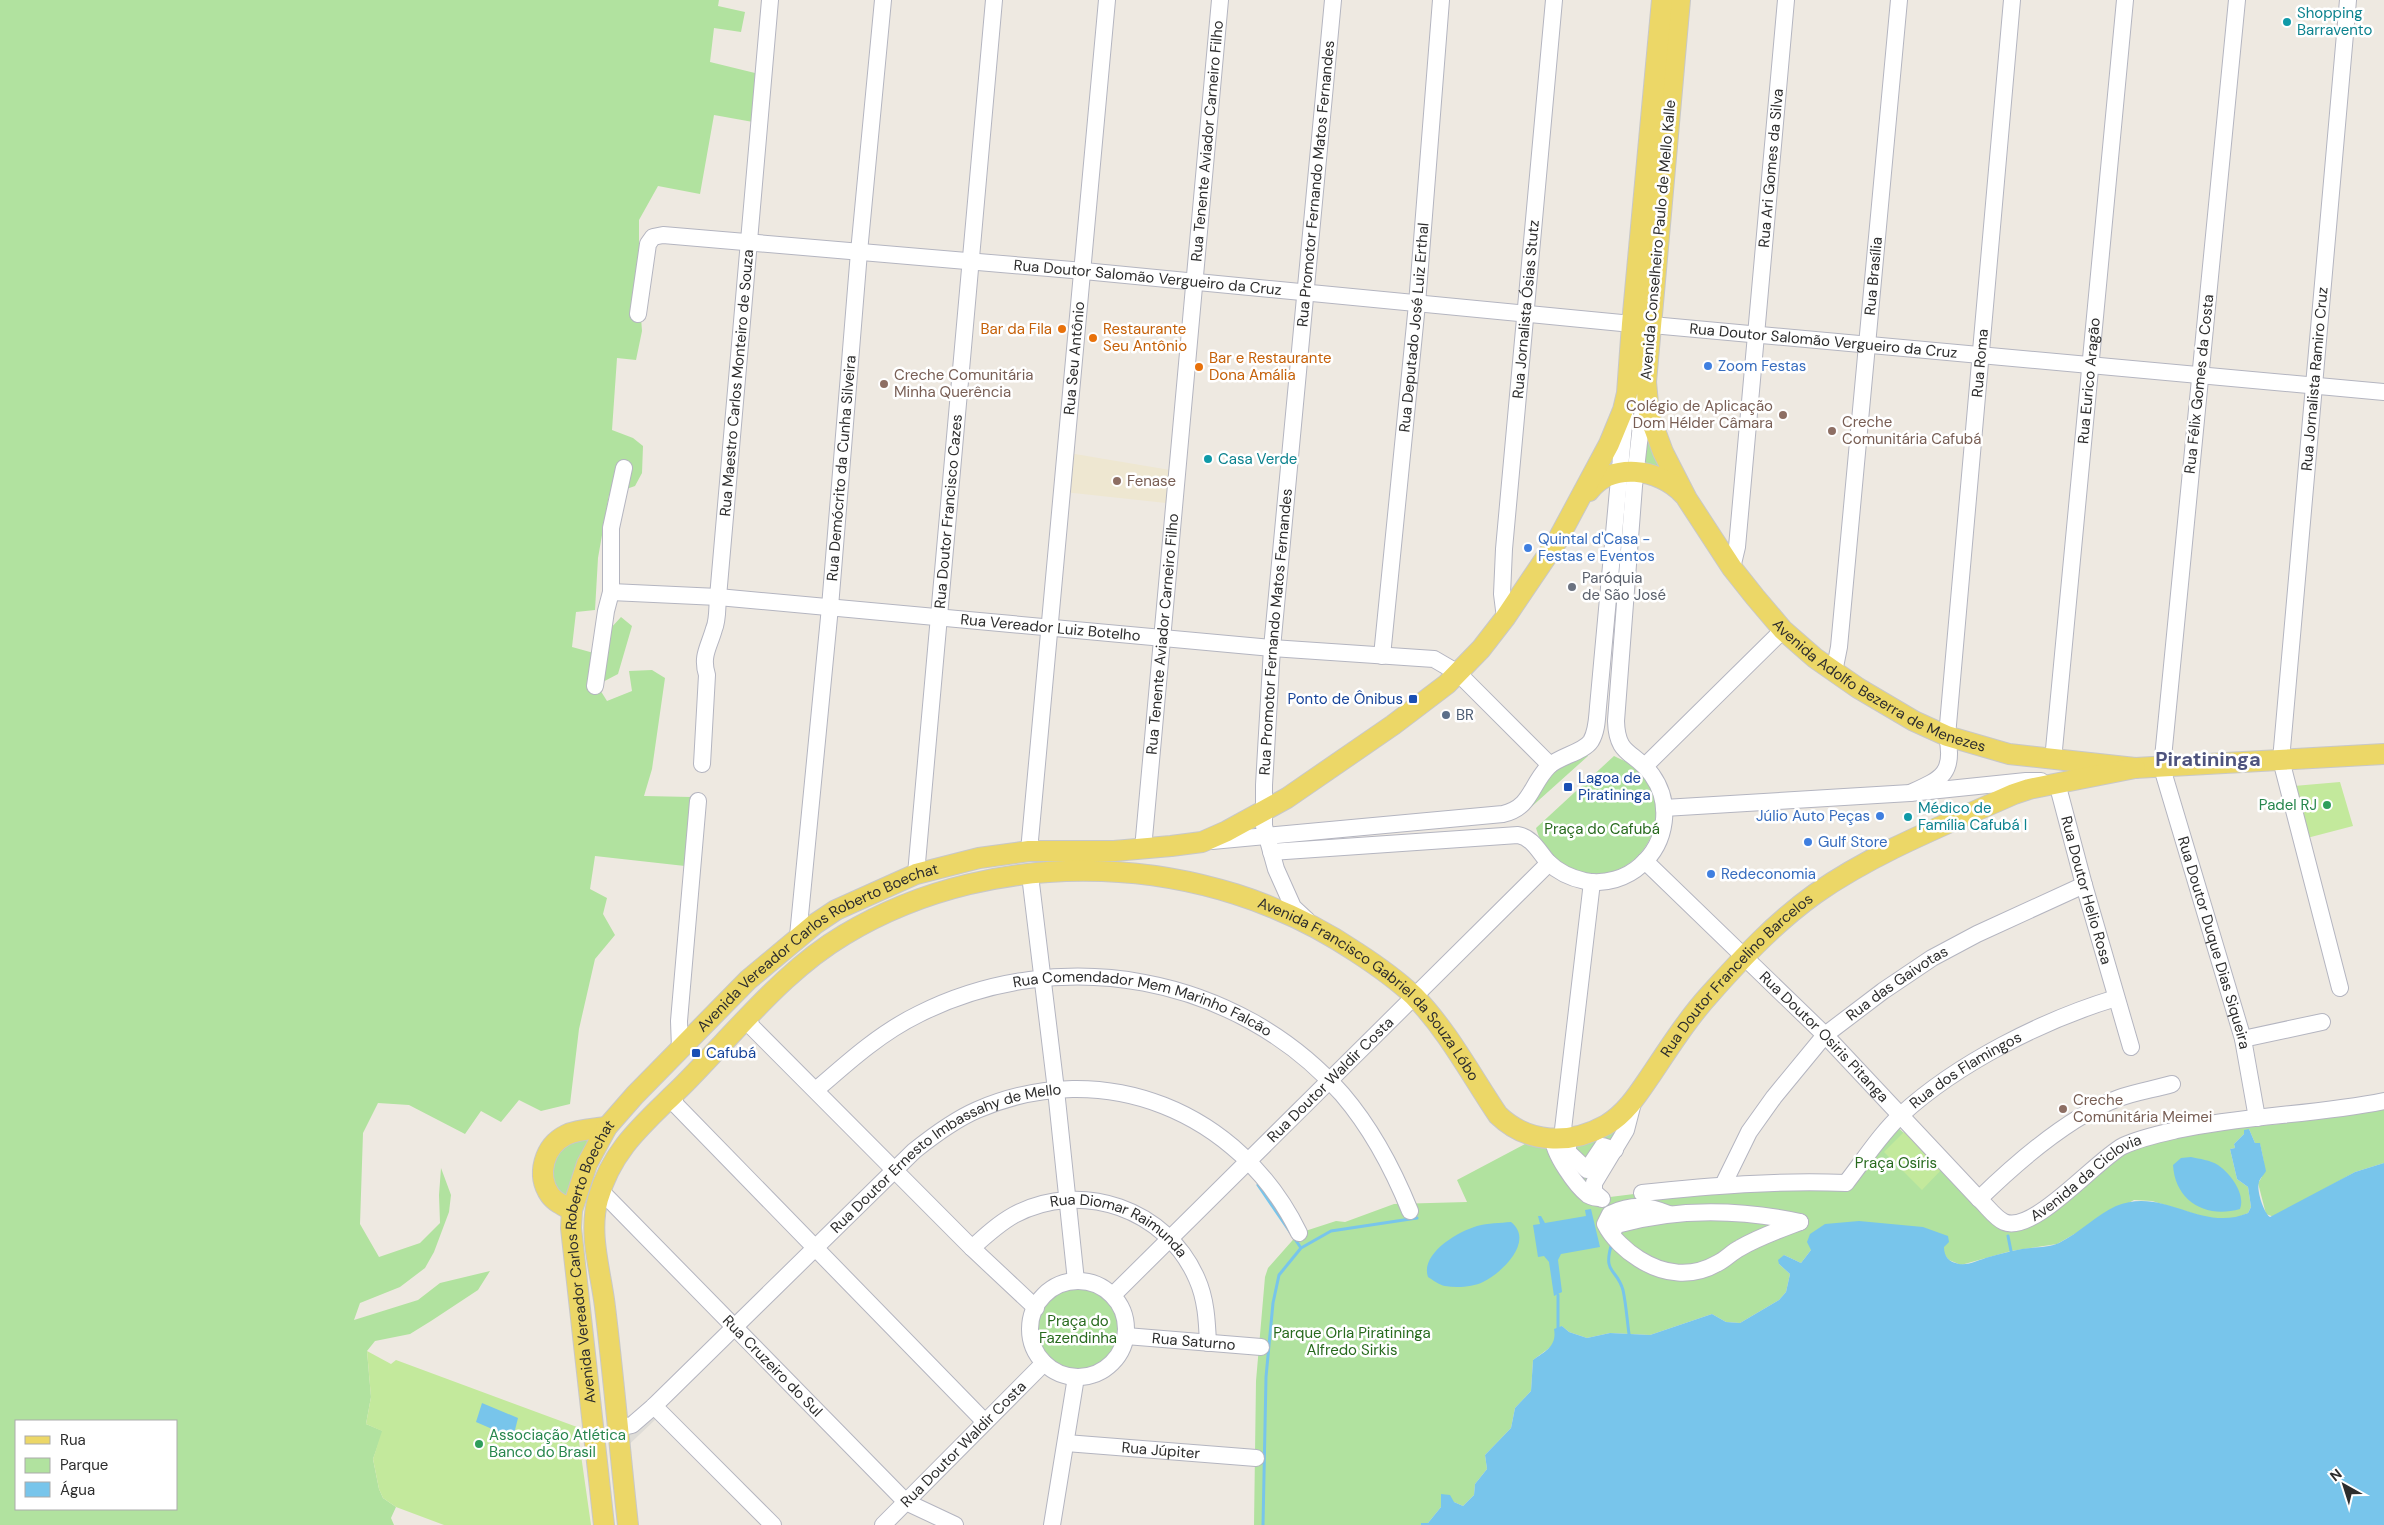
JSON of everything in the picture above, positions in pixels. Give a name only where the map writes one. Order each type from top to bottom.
[{"type":"main road","name":"Avenida Conselheiro Paulo de Mello Kalle","points":[[1627,393],[1662,0]]},
{"type":"main road","name":"Avenida Conselheiro Paulo de Mello Kalle","points":[[1646,382],[1680,0]]},
{"type":"main road","points":[[1646,382],[1646,400],[1654,428],[1663,452],[1687,499]]},
{"type":"main road","points":[[1202,842],[1246,823],[1318,778],[1393,725],[1458,673],[1505,618],[1534,577],[1577,507],[1609,444],[1627,393]]},
{"type":"main road","points":[[1577,507],[1597,483],[1628,472],[1653,475],[1663,479],[1680,491],[1687,499]]},
{"type":"main road","name":"Avenida Adolfo Bezerra de Menezes","points":[[1687,499],[1732,568],[1783,630],[1834,672],[1914,721],[1947,736],[2009,754],[2135,768]]},
{"type":"main road","points":[[2135,768],[2162,768],[2384,754]]},
{"type":"main road","name":"Rua Doutor Francelino Barcelos","points":[[1573,1158],[1583,1135],[1617,1118],[1634,1099],[1708,995],[1743,958],[1803,904],[1885,853],[2014,794],[2135,768]]},
{"type":"main road","name":"Avenida Vereador Carlos Roberto Boechat","points":[[604,1525],[572,1247],[572,1210],[587,1164],[607,1127],[635,1095],[748,980],[798,936],[836,910],[916,874],[979,858],[1030,852],[1143,849],[1202,842]]},
{"type":"main road","name":"Avenida Vereador Carlos Roberto Boechat","points":[[628,1525],[605,1306],[595,1243],[597,1204],[601,1191],[612,1165],[627,1141],[802,964],[846,933],[888,912],[952,888],[1030,874],[1150,873]]},
{"type":"main road","name":"Avenida Francisco Gabriel da Souza Lóbo","points":[[1150,873],[1240,894],[1311,924],[1378,967],[1414,997],[1446,1037],[1502,1119],[1516,1130],[1538,1138],[1573,1158]]},
{"type":"main road","points":[[601,1191],[589,1201],[572,1210],[551,1196],[546,1188],[542,1170],[548,1151],[567,1134],[607,1127]]},
{"type":"street","name":"Rua Maestro Carlos Monteiro de Souza","points":[[702,764],[707,675],[704,665],[704,652],[714,629],[718,597],[770,0]]},
{"type":"street","name":"Rua Demócrito da Cunha Silveira","points":[[798,936],[830,607],[859,252],[883,0]]},
{"type":"street","name":"Rua Doutor Francisco Cazes","points":[[916,874],[994,0]]},
{"type":"street","name":"Rua Seu Antônio","points":[[1030,852],[1107,0]]},
{"type":"street","name":"Rua Tenente Aviador Carneiro Filho","points":[[1143,849],[1220,0]]},
{"type":"street","name":"Rua Promotor Fernando Matos Fernandes","points":[[1311,924],[1289,900],[1266,835],[1264,811],[1272,648],[1333,0]]},
{"type":"street","name":"Rua Deputado José Luiz Erthal","points":[[1382,656],[1416,304],[1441,0]]},
{"type":"street","name":"Rua Jornalista Ósias Stutz","points":[[1505,618],[1502,594],[1504,549],[1527,314],[1554,0]]},
{"type":"street","name":"Rua Ari Gomes da Silva","points":[[1732,568],[1737,547],[1786,0]]},
{"type":"street","name":"Rua Brasília","points":[[1834,672],[1839,647],[1899,0]]},
{"type":"street","name":"Rua Roma","points":[[1910,793],[1930,785],[1946,772],[1950,754],[1947,736],[1979,355],[2012,0]]},
{"type":"street","name":"Rua Eurico Aragão","points":[[2053,760],[2125,0]]},
{"type":"street","name":"Rua Félix Gomes da Costa","points":[[2162,768],[2237,0]]},
{"type":"street","name":"Rua Jornalista Ramiro Cruz","points":[[2340,988],[2281,760],[2348,0]]},
{"type":"street","name":"Rua Doutor Salomão Vergueiro da Cruz","points":[[638,314],[648,244],[653,237],[663,235],[1084,271],[1632,324]]},
{"type":"street","name":"Rua Doutor Salomão Vergueiro da Cruz","points":[[1652,325],[2384,392]]},
{"type":"street","name":"Avenida Conselheiro Paulo de Mello Kalle","points":[[1550,765],[1588,744],[1595,732],[1628,472],[1646,382]]},
{"type":"street","name":"Avenida Conselheiro Paulo de Mello Kalle","points":[[1627,393],[1628,472],[1616,721],[1618,740],[1622,748],[1644,766]]},
{"type":"street","points":[[595,686],[606,611],[611,592],[611,528],[624,468]]},
{"type":"street","name":"Rua Vereador Luiz Botelho","points":[[611,592],[718,597],[1272,648],[1434,659],[1458,673],[1550,765]]},
{"type":"street","points":[[1271,852],[1512,835],[1529,839],[1549,863],[1573,878],[1592,882],[1617,879],[1634,871],[1645,861],[1656,846],[1662,831],[1664,808],[1657,784],[1644,766],[1783,630]]},
{"type":"street","name":"Avenida Vereador Carlos Roberto Boechat","points":[[1202,842],[1503,814],[1520,808],[1525,803],[1537,781],[1550,765]]},
{"type":"street","name":"Rua Doutor Duque Dias Siqueira","points":[[2162,768],[2243,1039],[2257,1118]]},
{"type":"street","points":[[1664,808],[1910,793],[2026,781],[2055,784]]},
{"type":"street","name":"Rua Doutor Helio Rosa","points":[[2055,784],[2131,1047]]},
{"type":"street","points":[[680,1048],[679,1021],[698,801]]},
{"type":"street","name":"Rua Doutor Osiris Pitanga","points":[[1645,861],[1825,1036],[1902,1114],[1998,1218]]},
{"type":"street","name":"Rua Doutor Waldir Costa","points":[[1113,1295],[1549,863]]},
{"type":"street","points":[[1030,874],[1056,1090],[1066,1200],[1076,1281]]},
{"type":"street","points":[[1573,1158],[1594,1184],[1594,1192],[1602,1198],[1592,1197],[1582,1189],[1573,1158],[1592,882]]},
{"type":"street","name":"Rua das Gaivotas","points":[[1723,1185],[1749,1132],[1774,1097],[1825,1036],[1883,991],[1932,958],[1977,934],[2084,885]]},
{"type":"street","name":"Rua Comendador Mem Marinho Falcão","points":[[816,1090],[881,1036],[918,1014],[958,997],[999,985],[1043,977],[1084,975],[1126,979],[1159,985],[1196,996],[1229,1009],[1261,1026],[1291,1047],[1329,1080],[1365,1124],[1384,1154],[1410,1211]]},
{"type":"street","name":"Rua dos Flamingos","points":[[1723,1185],[1810,1181],[1846,1183],[1902,1114],[1950,1076],[2001,1046],[2063,1016],[2116,998]]},
{"type":"street","points":[[748,1017],[752,1027],[972,1248],[1036,1308]]},
{"type":"street","points":[[2243,1039],[2322,1022]]},
{"type":"street","points":[[1979,1199],[2031,1152],[2084,1116],[2120,1098],[2172,1084]]},
{"type":"street","name":"Rua Doutor Ernesto Imbassahy de Mello","points":[[618,1428],[632,1425],[654,1406],[894,1169],[933,1135],[977,1110],[1024,1095],[1056,1090],[1099,1090],[1151,1100],[1201,1123],[1224,1139],[1248,1160],[1281,1200],[1299,1234]]},
{"type":"street","points":[[673,1095],[676,1105],[985,1422]]},
{"type":"street","name":"Rua Doutor Francelino Barcelos","points":[[1573,1158],[1615,1150],[1626,1130],[1634,1099]]},
{"type":"street","name":"Avenida da Ciclovia","points":[[1998,1218],[2013,1224],[2023,1222],[2060,1198],[2113,1152],[2148,1137],[2199,1126],[2384,1100]]},
{"type":"street","points":[[1642,1193],[1723,1185]]},
{"type":"street","name":"Rua Cruzeiro do Sul","points":[[601,1191],[906,1502],[955,1525]]},
{"type":"street","name":"Rua Diomar Raimunda","points":[[972,1248],[1013,1216],[1045,1203],[1066,1200],[1095,1201],[1128,1210],[1157,1227],[1170,1238],[1190,1265],[1198,1280],[1206,1312],[1208,1343]]},
{"type":"street","points":[[1612,1234],[1616,1224],[1669,1214],[1703,1211],[1762,1215],[1800,1222],[1749,1243],[1707,1268],[1693,1273],[1674,1273],[1646,1264],[1630,1254],[1612,1234],[1605,1224],[1606,1218],[1616,1211],[1648,1206],[1669,1214]]},
{"type":"street","points":[[1616,1211],[1633,1220]]},
{"type":"street","points":[[1749,1243],[1764,1252]]},
{"type":"street","points":[[1076,1281],[1096,1284],[1113,1295],[1123,1311],[1126,1336],[1122,1349],[1109,1366],[1090,1375],[1076,1377],[1057,1372],[1044,1363],[1036,1351],[1031,1337],[1031,1322],[1036,1308],[1052,1289],[1076,1281]]},
{"type":"street","name":"Rua Saturno","points":[[1126,1336],[1260,1347]]},
{"type":"street","name":"Rua Doutor Waldir Costa","points":[[883,1525],[1044,1363]]},
{"type":"street","points":[[1052,1525],[1076,1377]]},
{"type":"street","points":[[654,1406],[773,1525]]},
{"type":"street","name":"Rua Júpiter","points":[[1066,1443],[1256,1458]]},
{"type":"shaded area","name":"Fenase","points":[[1069,453],[1170,470],[1166,503],[1064,492]]},
{"type":"shaded area","points":[[655,1417],[657,1418],[620,1453],[629,1429],[634,1434]]},
{"type":"green space","points":[[0,0],[719,0],[718,6],[745,12],[741,32],[714,28],[710,62],[755,73],[753,122],[714,115],[700,194],[658,186],[639,220],[639,291],[642,331],[636,360],[617,358],[612,430],[633,438],[643,446],[642,473],[635,486],[609,495],[598,558],[595,610],[576,612],[572,647],[601,655],[610,629],[621,617],[632,626],[618,674],[597,685],[607,701],[632,691],[629,671],[652,670],[665,678],[652,769],[644,796],[691,797],[685,866],[595,856],[590,889],[607,898],[603,914],[615,935],[595,959],[579,1029],[570,1104],[541,1111],[519,1100],[501,1122],[481,1111],[465,1134],[409,1105],[378,1103],[363,1133],[360,1224],[379,1257],[420,1243],[440,1223],[439,1195],[441,1168],[451,1195],[449,1212],[434,1252],[425,1268],[400,1287],[360,1303],[354,1320],[418,1300],[440,1283],[490,1271],[478,1290],[431,1321],[410,1334],[375,1341],[367,1351],[371,1397],[366,1424],[383,1431],[373,1459],[379,1489],[383,1498],[396,1507],[391,1518],[394,1525],[0,1525]]},
{"type":"green space","points":[[1645,406],[1674,480],[1640,468]]},
{"type":"green space","points":[[1587,753],[1588,756],[1529,809],[1554,769]]},
{"type":"green space","name":"Praça do Cafubá","points":[[1614,756],[1631,764],[1648,781],[1656,801],[1655,822],[1648,842],[1635,858],[1618,870],[1596,874],[1572,870],[1559,863],[1549,853],[1541,841],[1536,828]]},
{"type":"green space","name":"Padel RJ","points":[[2340,782],[2353,826],[2307,838],[2294,786]]},
{"type":"green space","points":[[2384,1105],[2384,1163],[2355,1172],[2274,1217],[2266,1214],[2258,1183],[2264,1169],[2260,1144],[2255,1143],[2249,1129],[2234,1144],[2235,1148],[2230,1149],[2237,1179],[2248,1187],[2251,1207],[2248,1213],[2236,1218],[2208,1218],[2152,1201],[2134,1200],[2057,1244],[2011,1251],[1961,1265],[1949,1260],[1944,1254],[1944,1247],[1811,1250],[1801,1263],[1784,1255],[1779,1264],[1790,1274],[1786,1292],[1779,1300],[1740,1323],[1726,1322],[1712,1314],[1650,1335],[1610,1333],[1587,1338],[1569,1332],[1562,1326],[1552,1346],[1533,1360],[1531,1391],[1515,1408],[1511,1428],[1485,1455],[1487,1469],[1475,1484],[1474,1495],[1463,1506],[1454,1502],[1441,1507],[1428,1523],[1421,1523],[1421,1525],[1254,1525],[1256,1381],[1265,1277],[1268,1268],[1299,1233],[1336,1221],[1345,1222],[1394,1204],[1467,1202],[1457,1180],[1529,1142],[1612,1132],[1618,1134],[1600,1170],[1602,1198],[1642,1193],[1846,1183],[1893,1123],[2007,1227],[2126,1149],[2213,1130],[2279,1124]]},
{"type":"green space","name":"Praça Osíris","points":[[1904,1132],[1942,1169],[1922,1190],[1884,1152]]},
{"type":"green space","points":[[582,1138],[588,1141],[589,1145],[571,1196],[564,1198],[549,1180],[560,1146]]},
{"type":"green space","name":"Praça do Fazendinha","points":[[1079,1287],[1095,1290],[1114,1306],[1118,1313],[1121,1329],[1118,1345],[1102,1364],[1095,1368],[1079,1371],[1063,1368],[1044,1352],[1040,1345],[1037,1329],[1040,1313],[1056,1294],[1063,1290]]},
{"type":"green space","name":"Associação Atlética Banco do Brasil","points":[[367,1351],[391,1364],[396,1360],[577,1427],[591,1525],[444,1525],[396,1507],[383,1498],[379,1489],[373,1459],[382,1431],[366,1424],[371,1397]]},
{"type":"water","points":[[2249,1129],[2255,1143],[2260,1143],[2266,1171],[2258,1186],[2263,1206],[2270,1217],[2355,1172],[2384,1163],[2384,1525],[1421,1525],[1421,1523],[1428,1523],[1441,1507],[1441,1494],[1450,1495],[1454,1502],[1463,1506],[1474,1495],[1475,1484],[1487,1469],[1485,1455],[1511,1428],[1515,1408],[1531,1391],[1533,1360],[1550,1348],[1554,1340],[1554,1329],[1562,1326],[1569,1332],[1587,1338],[1610,1333],[1650,1335],[1712,1314],[1726,1322],[1740,1323],[1779,1300],[1786,1292],[1790,1274],[1779,1264],[1778,1260],[1784,1255],[1801,1263],[1811,1250],[1807,1242],[1810,1234],[1825,1224],[1859,1221],[1923,1227],[1948,1236],[1949,1242],[1944,1247],[1946,1256],[1952,1262],[1963,1264],[2027,1248],[2054,1245],[2074,1234],[2109,1209],[2134,1201],[2150,1201],[2214,1218],[2231,1218],[2248,1213],[2251,1207],[2248,1187],[2237,1179],[2230,1149],[2235,1148],[2234,1144],[2244,1134],[2244,1130]]},
{"type":"water","points":[[2191,1157],[2215,1163],[2232,1178],[2241,1197],[2240,1209],[2215,1211],[2204,1209],[2186,1197],[2175,1178],[2173,1165],[2181,1158]]},
{"type":"water","points":[[1591,1209],[1600,1247],[1561,1254],[1558,1260],[1562,1292],[1554,1296],[1549,1262],[1544,1256],[1538,1257],[1533,1225],[1540,1224],[1538,1216],[1541,1216],[1545,1223],[1586,1216],[1585,1210]]},
{"type":"water","points":[[1511,1222],[1517,1230],[1519,1238],[1518,1247],[1507,1264],[1491,1278],[1475,1285],[1455,1287],[1438,1284],[1428,1277],[1427,1268],[1429,1260],[1442,1245],[1460,1233],[1477,1226]]},
{"type":"water","points":[[482,1403],[518,1418],[513,1438],[476,1422]]},
{"type":"waterway","points":[[1258,1185],[1301,1248]]},
{"type":"waterway","points":[[1263,1525],[1266,1377],[1273,1303],[1279,1275],[1301,1248],[1331,1231],[1417,1218]]},
{"type":"waterway","points":[[2008,1236],[2011,1251]]},
{"type":"waterway","points":[[1612,1243],[1609,1253],[1610,1266],[1623,1290],[1629,1334]]},
{"type":"waterway","points":[[1558,1295],[1558,1328]]},
{"type":"place","name":"Shopping Barravento","points":[[2287,22]]},
{"type":"place","name":"Bar da Fila","points":[[1062,329]]},
{"type":"place","name":"Restaurante Seu Antônio","points":[[1093,338]]},
{"type":"place","name":"Zoom Festas","points":[[1708,366]]},
{"type":"place","name":"Bar e Restaurante Dona Amália","points":[[1199,367]]},
{"type":"place","name":"Creche Comunitária Minha Querência","points":[[884,384]]},
{"type":"place","name":"Colégio de Aplicação Dom Hélder Câmara","points":[[1783,415]]},
{"type":"place","name":"Creche Comunitária Cafubá","points":[[1832,431]]},
{"type":"place","name":"Casa Verde","points":[[1208,459]]},
{"type":"place","name":"Fenase","points":[[1117,481]]},
{"type":"place","name":"Quintal d'Casa - Festas e Eventos","points":[[1528,548]]},
{"type":"place","name":"Paróquia de São José","points":[[1572,587]]},
{"type":"place","name":"Ponto de Ônibus","points":[[1413,699]]},
{"type":"place","name":"BR","points":[[1446,715]]},
{"type":"place","name":"Lagoa de Piratininga","points":[[1568,787]]},
{"type":"place","name":"Padel RJ","points":[[2327,805]]},
{"type":"place","name":"Júlio Auto Peças","points":[[1880,816]]},
{"type":"place","name":"Médico de Família Cafubá I","points":[[1908,817]]},
{"type":"place","name":"Gulf Store","points":[[1808,842]]},
{"type":"place","name":"Redeconomia","points":[[1711,874]]},
{"type":"place","name":"Cafubá","points":[[696,1053]]},
{"type":"place","name":"Creche Comunitária Meimei","points":[[2063,1109]]},
{"type":"place","name":"Associação Atlética Banco do Brasil","points":[[479,1444]]},
{"type":"district","name":"Piratininga","points":[[2208,759]]},
{"type":"park label","name":"Parque Orla Piratininga Alfredo Sirkis","points":[[1352,1342]]}]
